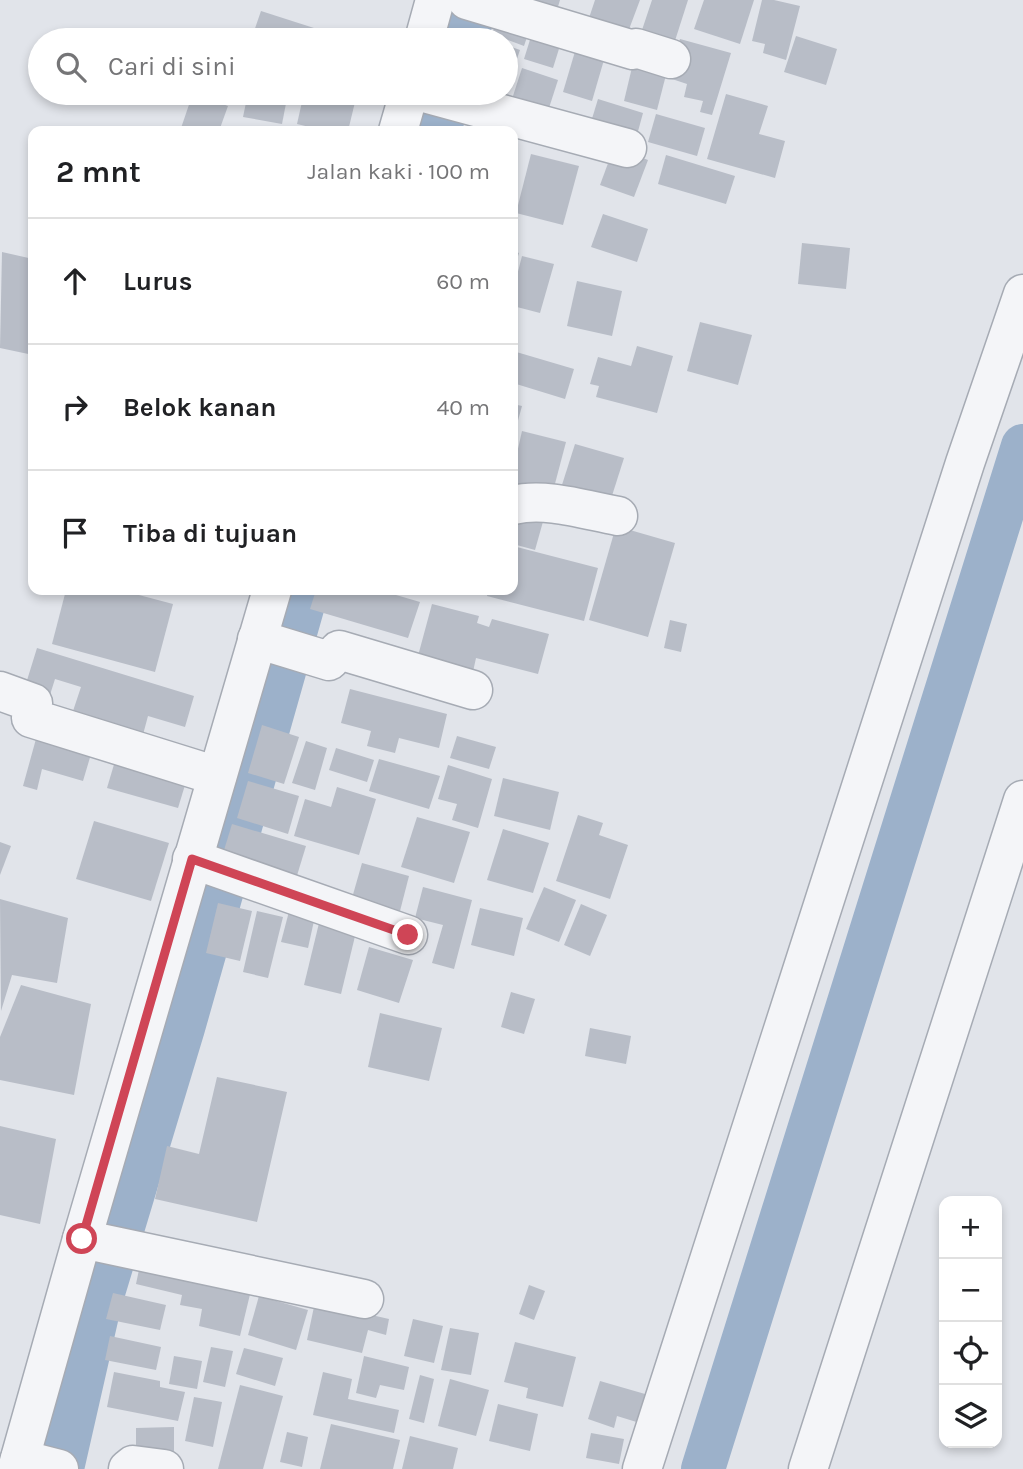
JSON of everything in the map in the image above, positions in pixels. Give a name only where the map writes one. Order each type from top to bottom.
[{"type":"street","points":[[427,28],[435,0]]},
{"type":"street","points":[[470,1],[671,59]]},
{"type":"street","points":[[402,126],[418,105]]},
{"type":"street","points":[[467,105],[627,148]]},
{"type":"street","points":[[642,1469],[965,463],[1023,294]]},
{"type":"street","points":[[518,503],[556,504],[618,516]]},
{"type":"street","points":[[33,1465],[207,863],[217,776],[270,642],[272,595]]},
{"type":"street","points":[[270,642],[329,661],[339,650],[473,690]]},
{"type":"street","points":[[0,691],[33,703],[31,718],[217,776]]},
{"type":"street","points":[[808,1469],[1023,800]]},
{"type":"street","points":[[207,863],[408,935]]},
{"type":"street","points":[[96,1243],[364,1299]]},
{"type":"street","points":[[128,1469],[133,1465],[164,1469]]},
{"type":"building","points":[[529,0],[560,0],[557,10]]},
{"type":"building","points":[[595,0],[640,0],[628,32],[589,18]]},
{"type":"building","points":[[652,0],[688,0],[673,47],[640,36]]},
{"type":"building","points":[[704,0],[754,0],[740,44],[694,29]]},
{"type":"building","points":[[762,0],[800,6],[786,60],[763,53],[765,44],[752,41]]},
{"type":"building","points":[[261,11],[314,28],[255,28]]},
{"type":"building","points":[[498,16],[530,28],[524,46],[518,44],[518,28],[494,28]]},
{"type":"building","points":[[534,27],[563,36],[553,68],[524,59]]},
{"type":"building","points":[[796,36],[837,49],[826,85],[784,72]]},
{"type":"building","points":[[579,38],[608,46],[592,101],[563,92]]},
{"type":"building","points":[[680,39],[731,53],[712,115],[700,112],[703,101],[684,97],[687,84],[669,78]]},
{"type":"building","points":[[634,59],[668,67],[657,110],[624,101]]},
{"type":"building","points":[[522,68],[558,80],[548,111],[518,101],[518,80]]},
{"type":"building","points":[[726,94],[768,106],[759,134],[785,141],[775,178],[707,159]]},
{"type":"building","points":[[598,99],[643,113],[637,135],[591,122]]},
{"type":"building","points":[[189,105],[228,106],[221,126],[182,126]]},
{"type":"building","points":[[246,105],[286,105],[282,124],[243,117]]},
{"type":"building","points":[[301,105],[354,105],[349,126],[297,124]]},
{"type":"building","points":[[656,114],[705,128],[697,156],[648,142]]},
{"type":"building","points":[[614,147],[648,160],[634,197],[600,185]]},
{"type":"building","points":[[531,154],[579,166],[563,225],[518,214]]},
{"type":"building","points":[[666,155],[735,176],[726,204],[658,184]]},
{"type":"building","points":[[603,214],[648,229],[637,262],[591,247]]},
{"type":"building","points":[[802,243],[850,248],[846,289],[798,284]]},
{"type":"building","points":[[2,252],[28,258],[28,354],[0,348]]},
{"type":"building","points":[[522,256],[554,264],[540,313],[518,307],[518,272]]},
{"type":"building","points":[[577,281],[622,291],[612,336],[567,326]]},
{"type":"building","points":[[700,322],[752,335],[738,385],[687,371]]},
{"type":"building","points":[[637,346],[673,356],[657,413],[596,397],[599,386],[590,384],[598,357],[631,366]]},
{"type":"building","points":[[518,352],[574,369],[565,399],[518,385]]},
{"type":"building","points":[[518,405],[522,406],[518,420]]},
{"type":"building","points":[[522,431],[566,442],[552,495],[518,486],[518,449]]},
{"type":"building","points":[[575,444],[624,458],[610,502],[561,488]]},
{"type":"building","points":[[518,510],[544,518],[535,550],[518,545]]},
{"type":"building","points":[[616,526],[675,543],[648,637],[589,620]]},
{"type":"building","points":[[518,547],[598,568],[584,621],[487,596],[518,595]]},
{"type":"building","points":[[65,595],[139,595],[173,604],[155,672],[52,644]]},
{"type":"building","points":[[314,595],[396,595],[420,602],[408,638],[310,609]]},
{"type":"building","points":[[432,604],[479,616],[477,623],[489,627],[492,619],[549,634],[538,674],[476,658],[471,681],[415,667]]},
{"type":"building","points":[[670,620],[687,624],[681,652],[664,648]]},
{"type":"building","points":[[37,648],[194,696],[185,727],[148,716],[141,742],[70,720],[81,687],[55,679],[49,698],[24,690]]},
{"type":"building","points":[[350,689],[447,714],[439,748],[399,738],[395,753],[367,746],[371,731],[341,723]]},
{"type":"building","points":[[262,725],[299,737],[284,784],[248,773]]},
{"type":"building","points":[[39,728],[94,744],[83,781],[42,769],[37,790],[23,786]]},
{"type":"building","points":[[457,736],[496,747],[489,769],[450,758]]},
{"type":"building","points":[[306,741],[327,748],[315,790],[292,783]]},
{"type":"building","points":[[336,748],[374,760],[367,782],[329,770]]},
{"type":"building","points":[[118,751],[189,772],[178,808],[107,788]]},
{"type":"building","points":[[379,759],[440,776],[429,809],[369,791]]},
{"type":"building","points":[[448,765],[492,779],[478,828],[452,820],[457,804],[438,799]]},
{"type":"building","points":[[503,778],[559,792],[550,830],[494,816]]},
{"type":"building","points":[[248,781],[299,796],[288,834],[237,818]]},
{"type":"building","points":[[337,787],[376,799],[359,855],[294,836],[305,799],[331,807]]},
{"type":"building","points":[[578,815],[603,823],[599,835],[628,845],[610,899],[556,881]]},
{"type":"building","points":[[417,817],[470,832],[454,883],[401,867]]},
{"type":"building","points":[[94,821],[169,843],[151,901],[76,879]]},
{"type":"building","points":[[232,824],[306,846],[295,882],[221,860]]},
{"type":"building","points":[[503,829],[549,843],[533,893],[487,880]]},
{"type":"building","points":[[0,842],[11,846],[0,875]]},
{"type":"building","points":[[362,863],[409,876],[400,911],[352,898]]},
{"type":"building","points":[[423,887],[472,900],[454,969],[432,963],[443,925],[415,918]]},
{"type":"building","points":[[544,887],[576,900],[559,942],[526,929]]},
{"type":"building","points":[[0,899],[68,918],[57,983],[12,975],[1,1011]]},
{"type":"building","points":[[292,900],[317,907],[308,948],[281,942]]},
{"type":"building","points":[[218,903],[252,911],[240,961],[206,953]]},
{"type":"building","points":[[581,904],[607,915],[590,956],[564,945]]},
{"type":"building","points":[[480,908],[523,918],[514,956],[471,945]]},
{"type":"building","points":[[257,911],[283,917],[268,978],[243,972]]},
{"type":"building","points":[[320,919],[357,928],[341,994],[304,985]]},
{"type":"building","points":[[369,947],[413,960],[399,1003],[357,990]]},
{"type":"building","points":[[21,985],[91,1004],[74,1095],[0,1080],[0,1037]]},
{"type":"building","points":[[511,992],[535,999],[524,1034],[501,1027]]},
{"type":"building","points":[[380,1013],[442,1028],[429,1081],[368,1067]]},
{"type":"building","points":[[590,1028],[631,1036],[626,1064],[585,1056]]},
{"type":"building","points":[[217,1077],[287,1092],[257,1222],[155,1199],[167,1146],[199,1154]]},
{"type":"building","points":[[0,1126],[56,1139],[40,1224],[0,1215]]},
{"type":"building","points":[[141,1260],[252,1286],[240,1336],[199,1326],[202,1309],[180,1305],[182,1295],[136,1284]]},
{"type":"building","points":[[529,1285],[545,1291],[534,1320],[519,1314]]},
{"type":"building","points":[[113,1293],[166,1305],[160,1330],[106,1319]]},
{"type":"building","points":[[259,1296],[308,1310],[296,1350],[248,1335]]},
{"type":"building","points":[[315,1302],[389,1319],[386,1335],[368,1330],[362,1353],[307,1340]]},
{"type":"building","points":[[413,1319],[443,1326],[434,1363],[404,1356]]},
{"type":"building","points":[[450,1328],[479,1333],[471,1375],[441,1370]]},
{"type":"building","points":[[110,1336],[161,1347],[156,1370],[105,1360]]},
{"type":"building","points":[[515,1342],[576,1357],[563,1407],[526,1398],[528,1388],[504,1382]]},
{"type":"building","points":[[211,1347],[233,1351],[225,1387],[203,1382]]},
{"type":"building","points":[[244,1348],[283,1358],[275,1386],[236,1374]]},
{"type":"building","points":[[174,1356],[202,1361],[197,1389],[169,1384]]},
{"type":"building","points":[[364,1356],[409,1367],[404,1390],[380,1385],[376,1398],[356,1393]]},
{"type":"building","points":[[114,1372],[160,1381],[160,1387],[185,1392],[178,1421],[107,1407]]},
{"type":"building","points":[[323,1372],[352,1379],[348,1399],[399,1410],[394,1433],[313,1415]]},
{"type":"building","points":[[420,1375],[434,1379],[424,1423],[409,1419]]},
{"type":"building","points":[[450,1379],[489,1390],[476,1436],[438,1426]]},
{"type":"building","points":[[600,1381],[652,1396],[643,1424],[617,1416],[614,1428],[588,1419]]},
{"type":"building","points":[[240,1385],[283,1396],[263,1469],[218,1469]]},
{"type":"building","points":[[194,1397],[222,1402],[213,1447],[185,1441]]},
{"type":"building","points":[[498,1404],[538,1414],[530,1451],[489,1441]]},
{"type":"building","points":[[331,1424],[400,1440],[393,1469],[320,1469]]},
{"type":"building","points":[[174,1427],[174,1451],[136,1452],[136,1428]]},
{"type":"building","points":[[287,1432],[308,1437],[302,1467],[280,1462]]},
{"type":"building","points":[[591,1433],[624,1439],[619,1464],[586,1458]]},
{"type":"building","points":[[410,1436],[458,1448],[453,1469],[402,1469]]},
{"type":"waterway","points":[[453,28],[461,0]]},
{"type":"waterway","points":[[424,126],[431,105]]},
{"type":"waterway","points":[[703,1469],[1023,446]]},
{"type":"waterway","points":[[46,1469],[84,1302],[168,1024],[290,595]]},
{"type":"route","points":[[82,1239],[192,859],[408,935]]}]
